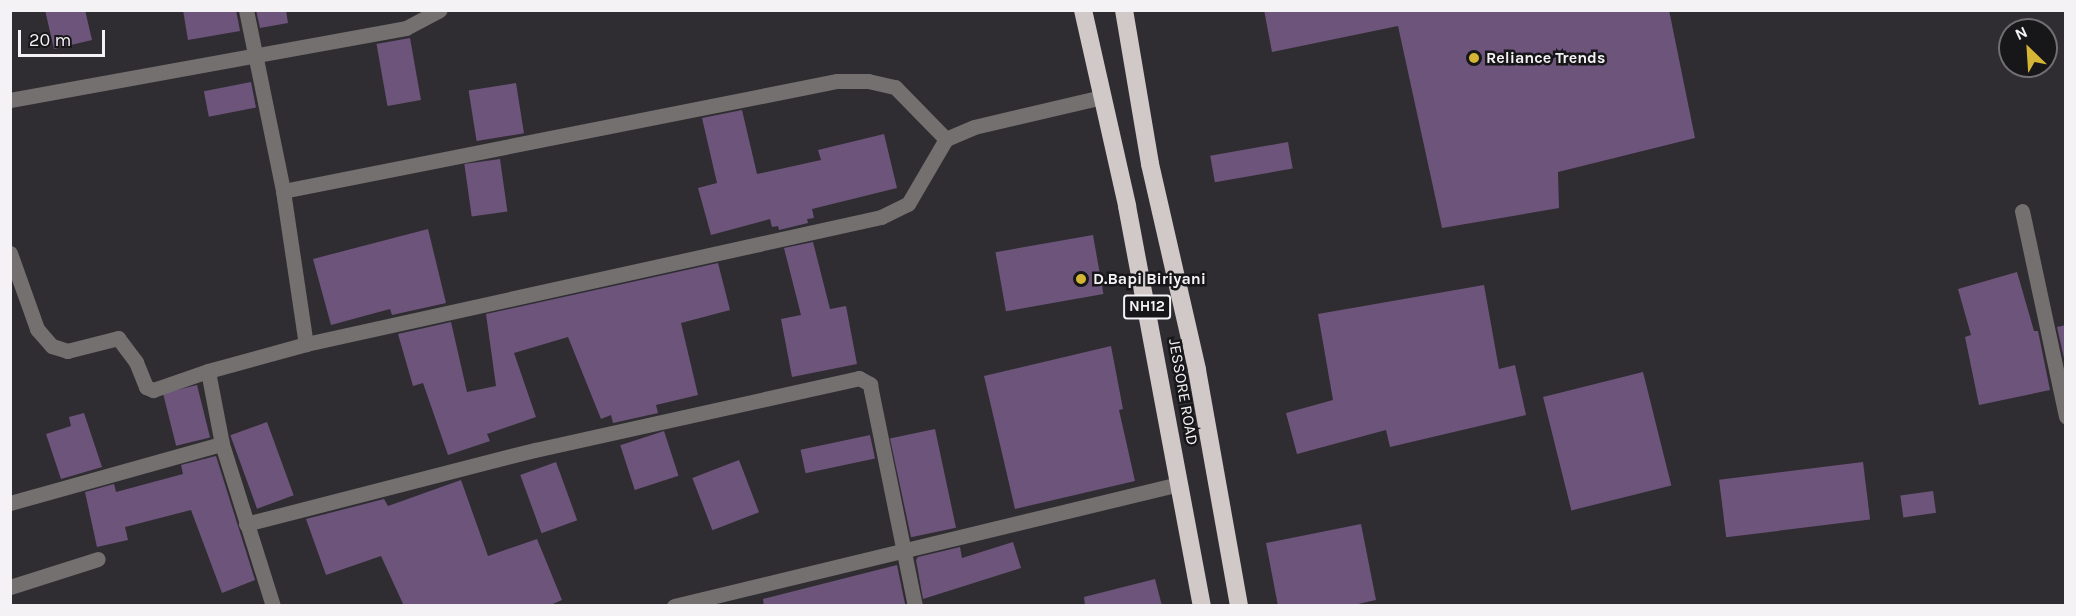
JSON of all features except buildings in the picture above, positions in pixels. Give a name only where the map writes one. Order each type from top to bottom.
[{"type":"highway","name":"JESSORE ROAD","points":[[1083,10],[1129,216],[1202,606]]},
{"type":"highway","name":"JESSORE ROAD","points":[[1124,10],[1150,164],[1197,370],[1239,606]]},
{"type":"street","points":[[246,10],[283,191],[306,344]]},
{"type":"street","points":[[10,100],[406,28],[440,10]]},
{"type":"street","points":[[283,191],[837,81],[868,81],[895,87],[946,139]]},
{"type":"street","points":[[10,253],[37,329],[52,346],[67,351],[118,338],[136,362],[146,387],[153,390],[208,371],[306,344],[881,217],[908,204],[923,183],[934,153],[946,139],[974,127],[1102,97]]},
{"type":"street","points":[[2022,211],[2066,416]]},
{"type":"street","points":[[208,371],[222,444],[273,606]]},
{"type":"street","points":[[246,524],[534,450],[858,378],[870,384],[872,390],[915,606]]},
{"type":"street","points":[[10,503],[222,444]]},
{"type":"street","points":[[674,606],[1179,484]]},
{"type":"street","points":[[10,587],[98,559]]},
{"type":"place","name":"Reliance Trends","points":[[1474,58]]},
{"type":"place","name":"D.Bapi Biriyani","points":[[1081,279]]}]
